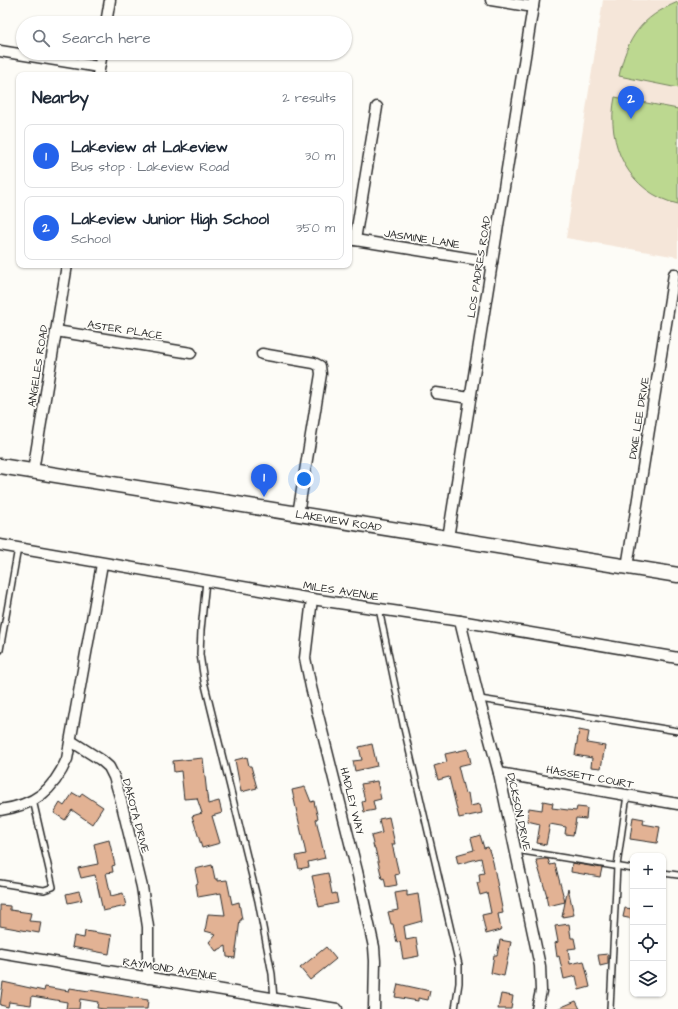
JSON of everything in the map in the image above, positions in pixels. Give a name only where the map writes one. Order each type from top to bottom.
[{"type":"main road","name":"LAKEVIEW ROAD","points":[[0,466],[678,575]]},
{"type":"street","points":[[107,16],[110,0]]},
{"type":"street","points":[[491,0],[533,3]]},
{"type":"street","name":"LOS PADRES ROAD","points":[[448,538],[533,3]]},
{"type":"street","points":[[0,51],[16,54]]},
{"type":"street","points":[[45,60],[99,71],[101,60]]},
{"type":"street","points":[[352,239],[377,107]]},
{"type":"street","name":"JASMINE LANE","points":[[352,239],[492,262]]},
{"type":"street","name":"ANGELES ROAD","points":[[34,471],[66,268]]},
{"type":"street","name":"DIXIE LEE DRIVE","points":[[627,567],[674,274]]},
{"type":"street","name":"ASTER PLACE","points":[[56,331],[191,353]]},
{"type":"street","points":[[262,354],[314,363],[320,366],[321,374],[298,514]]},
{"type":"street","points":[[436,393],[470,398]]},
{"type":"street","name":"MILES AVENUE","points":[[0,546],[312,599],[678,658]]},
{"type":"street","points":[[0,810],[14,808],[41,796],[61,773],[67,759],[102,564]]},
{"type":"street","name":"HADLEY WAY","points":[[312,599],[305,658],[374,947],[374,1009]]},
{"type":"street","name":"DICKSON DRIVE","points":[[460,622],[499,773],[540,966],[541,991],[537,1009]]},
{"type":"street","name":"DAKOTA DRIVE","points":[[71,742],[100,760],[108,767],[114,777],[142,887],[148,927],[148,978]]},
{"type":"street","name":"HASSETT COURT","points":[[499,773],[678,804]]},
{"type":"street","name":"RAYMOND AVENUE","points":[[0,953],[337,1009]]},
{"type":"lane","points":[[0,650],[18,548]]},
{"type":"lane","points":[[206,581],[200,654],[204,681],[258,901],[272,974],[274,998]]},
{"type":"lane","points":[[379,609],[403,724],[459,965],[459,983],[455,1009]]},
{"type":"lane","points":[[479,699],[678,731]]},
{"type":"lane","points":[[610,1009],[617,866],[627,795]]},
{"type":"lane","points":[[0,883],[44,890],[54,887],[33,800]]},
{"type":"lane","points":[[515,850],[630,868]]},
{"type":"lane","points":[[666,873],[678,875]]},
{"type":"shaded area","points":[[603,0],[678,0],[678,257],[566,238]]},
{"type":"green space","points":[[678,2],[678,88],[619,76],[626,51],[638,30],[654,15]]},
{"type":"green space","points":[[615,97],[678,109],[678,204],[661,198],[646,189],[634,178],[624,164],[618,149],[614,132],[613,115]]},
{"type":"building","points":[[579,730],[589,732],[587,743],[605,746],[601,768],[591,767],[592,758],[575,755]]},
{"type":"building","points":[[372,744],[377,766],[355,771],[353,761],[362,760],[359,747]]},
{"type":"building","points":[[468,749],[471,763],[458,766],[465,794],[468,793],[470,806],[480,804],[482,813],[459,818],[449,777],[438,780],[434,766],[447,762],[445,754]]},
{"type":"building","points":[[247,757],[257,788],[241,792],[235,760]]},
{"type":"building","points":[[203,758],[208,804],[219,801],[222,813],[212,816],[220,843],[202,848],[192,816],[202,813],[197,798],[184,799],[181,771],[174,772],[173,761]]},
{"type":"building","points":[[377,781],[381,799],[373,801],[375,810],[364,812],[362,802],[365,801],[361,784]]},
{"type":"building","points":[[305,787],[311,802],[314,801],[318,818],[316,819],[325,858],[308,862],[309,867],[299,869],[296,856],[306,854],[292,790]]},
{"type":"building","points":[[73,793],[80,797],[82,793],[103,807],[92,824],[72,810],[65,820],[54,813],[60,803],[64,806]]},
{"type":"building","points":[[543,801],[553,803],[552,808],[576,811],[577,807],[587,808],[586,819],[576,818],[573,835],[565,834],[566,827],[550,824],[546,845],[537,843],[540,824],[527,821],[529,808],[542,810]]},
{"type":"building","points":[[389,817],[395,844],[392,844],[399,874],[395,875],[397,885],[386,887],[384,878],[382,879],[371,836],[382,833],[379,819]]},
{"type":"building","points":[[633,817],[644,819],[643,824],[660,827],[657,843],[630,839]]},
{"type":"building","points":[[480,835],[484,848],[488,847],[493,862],[503,913],[498,914],[501,930],[486,934],[482,915],[491,913],[487,893],[480,895],[477,883],[480,883],[479,874],[484,873],[481,858],[458,864],[456,855],[474,850],[471,838]]},
{"type":"building","points":[[109,840],[115,865],[112,866],[113,872],[106,873],[111,896],[123,893],[126,906],[103,911],[95,875],[81,878],[78,868],[98,864],[94,844]]},
{"type":"building","points":[[548,859],[550,865],[555,864],[565,902],[548,906],[547,896],[536,860]]},
{"type":"building","points":[[572,863],[602,868],[600,877],[571,872]]},
{"type":"building","points":[[212,865],[215,879],[218,879],[218,881],[227,880],[232,904],[239,902],[242,920],[240,920],[235,958],[227,957],[226,946],[216,951],[209,942],[216,934],[205,931],[208,914],[225,915],[221,893],[198,897],[196,884],[198,883],[195,869]]},
{"type":"building","points":[[328,873],[332,894],[336,893],[338,903],[319,907],[312,876]]},
{"type":"building","points":[[568,888],[574,915],[562,917]]},
{"type":"building","points":[[79,891],[82,900],[68,903],[66,894]]},
{"type":"building","points":[[407,891],[407,896],[418,894],[422,921],[404,926],[406,940],[416,938],[419,956],[403,959],[400,942],[397,943],[393,924],[391,924],[388,912],[398,910],[395,893]]},
{"type":"building","points":[[0,905],[10,906],[10,910],[31,913],[29,921],[41,922],[39,933],[0,926]]},
{"type":"building","points":[[625,908],[630,909],[630,918],[623,917]]},
{"type":"building","points":[[569,924],[571,938],[574,938],[576,948],[568,949],[570,964],[584,961],[590,987],[579,990],[576,976],[564,979],[559,956],[557,957],[555,943],[558,942],[555,926]]},
{"type":"building","points":[[85,931],[112,935],[109,954],[72,947],[74,936],[84,938]]},
{"type":"building","points":[[500,940],[511,942],[504,976],[491,973],[494,955],[497,955]]},
{"type":"building","points":[[326,947],[336,959],[310,980],[300,968]]},
{"type":"building","points":[[608,954],[608,964],[600,966],[598,955]]},
{"type":"building","points":[[3,982],[44,991],[45,987],[69,991],[70,988],[148,1000],[147,1009],[97,1008],[98,1002],[80,999],[79,1009],[66,1009],[67,1002],[32,996],[31,1005],[9,1002],[8,1007],[0,1005]]},
{"type":"building","points":[[398,984],[430,991],[428,1000],[418,998],[418,1001],[395,997]]},
{"type":"building","points":[[501,994],[513,996],[511,1009],[498,1009]]},
{"type":"building","points":[[576,1001],[580,1009],[557,1009]]},
{"type":"place","name":"Lakeview Junior High School","points":[[631,119]]},
{"type":"place","name":"Lakeview at Lakeview","points":[[264,497]]}]
